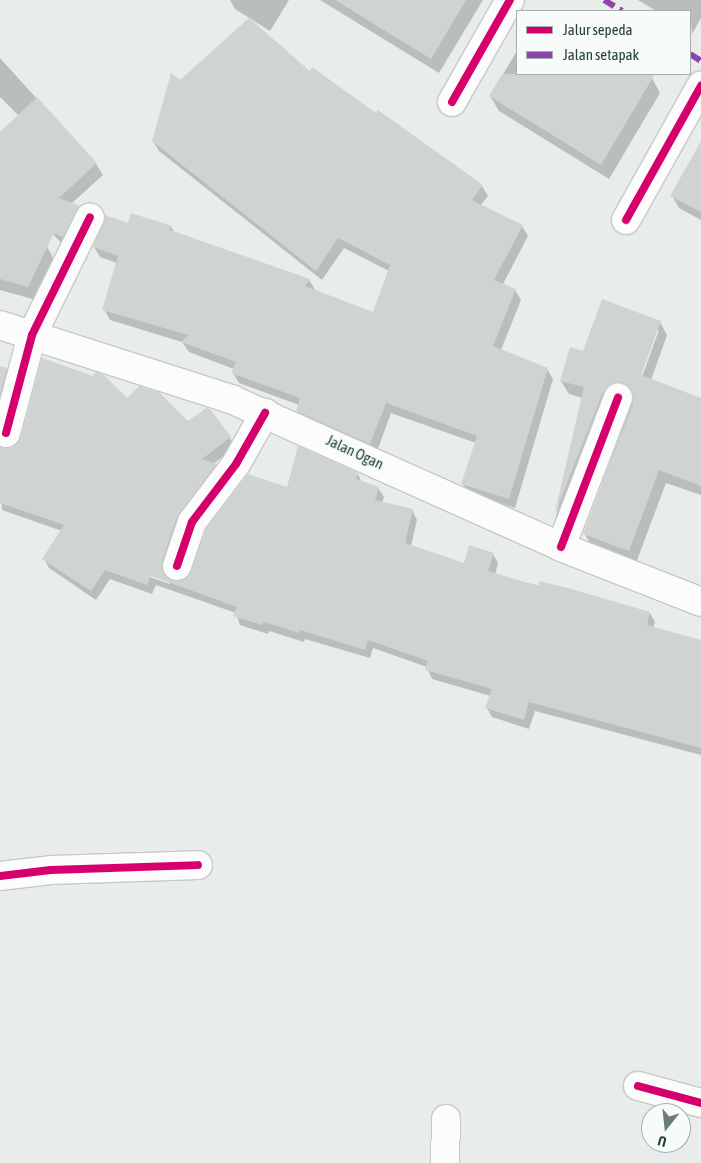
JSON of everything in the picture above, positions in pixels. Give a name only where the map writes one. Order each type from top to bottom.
[{"type":"street","points":[[452,102],[510,0]]},
{"type":"street","points":[[626,220],[701,86]]},
{"type":"street","points":[[6,433],[32,335],[90,217]]},
{"type":"street","name":"Jalan Ogan","points":[[0,325],[265,413],[562,547],[701,602]]},
{"type":"street","points":[[562,547],[618,398]]},
{"type":"street","points":[[177,566],[192,522],[236,464],[265,413]]},
{"type":"street","points":[[0,876],[52,870],[198,866]]},
{"type":"street","points":[[638,1086],[701,1103]]},
{"type":"street","points":[[446,1119],[446,1163]]},
{"type":"building","points":[[335,0],[466,0],[431,59]]},
{"type":"building","points":[[249,18],[310,71],[312,67],[376,113],[378,110],[483,185],[472,200],[523,225],[494,280],[516,289],[493,346],[548,368],[509,499],[461,484],[477,436],[386,403],[370,444],[296,411],[300,398],[231,373],[236,362],[181,342],[188,335],[102,310],[118,256],[93,247],[105,215],[128,223],[131,213],[172,226],[170,230],[310,279],[305,286],[373,312],[390,265],[338,238],[316,271],[152,141],[171,73],[180,80]]},
{"type":"building","points":[[502,74],[654,75],[601,165],[489,96]]},
{"type":"building","points":[[37,97],[97,163],[59,198],[80,206],[63,237],[54,233],[28,287],[0,279],[0,132]]},
{"type":"building","points":[[701,141],[701,212],[670,196]]},
{"type":"building","points":[[602,299],[661,321],[641,375],[701,398],[701,486],[659,470],[629,551],[583,534],[633,404],[633,395],[624,384],[615,383],[603,392],[554,516],[584,387],[560,381],[570,347],[583,351]]},
{"type":"building","points":[[42,358],[93,376],[96,372],[104,375],[127,398],[139,386],[160,393],[188,421],[206,408],[210,409],[231,437],[202,459],[217,464],[177,517],[162,561],[165,576],[172,581],[188,577],[206,529],[248,474],[287,487],[298,446],[358,473],[356,479],[379,487],[375,500],[413,509],[405,543],[464,563],[469,545],[494,553],[488,571],[538,586],[539,581],[568,588],[650,612],[647,625],[701,640],[701,748],[529,702],[524,720],[485,708],[492,689],[425,670],[428,661],[368,640],[365,650],[300,630],[299,633],[264,622],[262,625],[233,616],[237,607],[151,576],[147,585],[105,570],[91,591],[42,559],[64,525],[0,503],[0,447],[11,448],[21,437]]},
{"type":"building","points":[[0,366],[7,368],[0,395]]},
{"type":"marked path","points":[[604,0],[620,10]]},
{"type":"marked path","points":[[691,55],[701,61]]},
{"type":"cycle path","points":[[452,102],[510,0]]},
{"type":"cycle path","points":[[626,220],[701,86]]},
{"type":"cycle path","points":[[6,433],[32,335],[90,217]]},
{"type":"cycle path","points":[[561,547],[618,398]]},
{"type":"cycle path","points":[[177,566],[192,522],[236,464],[265,413]]},
{"type":"cycle path","points":[[0,876],[51,870],[198,865]]},
{"type":"cycle path","points":[[638,1086],[701,1103]]}]
